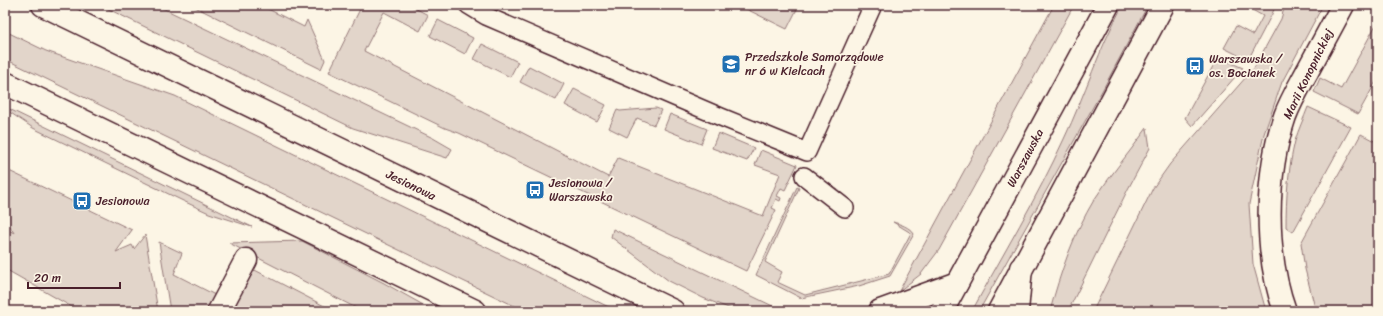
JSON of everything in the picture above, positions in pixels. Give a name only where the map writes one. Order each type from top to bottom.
[{"type":"main road","name":"Jesionowa","points":[[43,5],[673,311]]},
{"type":"main road","name":"Warszawska","points":[[942,311],[1108,5]]},
{"type":"main road","points":[[998,311],[1164,5]]},
{"type":"main road","name":"Marii Konopnickiej","points":[[1285,311],[1276,281],[1270,233],[1270,202],[1277,144],[1286,115],[1296,92],[1343,5]]},
{"type":"main road","points":[[5,83],[475,311]]},
{"type":"main road","points":[[219,311],[246,260]]},
{"type":"main road","points":[[1017,311],[1022,268]]},
{"type":"main road","points":[[880,311],[957,283]]},
{"type":"lane","points":[[468,5],[486,16],[721,117],[807,152],[873,5]]},
{"type":"lane","points":[[804,176],[845,208]]},
{"type":"shaded area","points":[[100,5],[156,5],[433,138],[452,149],[447,158],[353,128]]},
{"type":"shaded area","points":[[191,5],[260,5],[304,27],[307,20],[325,60],[321,69]]},
{"type":"shaded area","points":[[362,5],[409,5],[428,15],[420,31],[384,12],[364,51],[608,177],[618,158],[763,216],[780,174],[755,165],[761,150],[797,165],[785,190],[781,188],[777,196],[781,198],[780,201],[776,199],[772,208],[776,210],[746,271],[329,72]]},
{"type":"shaded area","points":[[738,5],[799,5],[787,29]]},
{"type":"shaded area","points":[[1054,5],[1074,5],[939,250],[921,274],[899,291]]},
{"type":"shaded area","points":[[1123,5],[1148,5],[1103,89],[979,311],[972,311],[1054,161],[1114,21]]},
{"type":"shaded area","points":[[1248,5],[1276,5],[1248,60],[1224,48],[1236,26],[1253,35],[1263,16],[1247,7]]},
{"type":"shaded area","points":[[1285,5],[1323,5],[1282,82],[1264,134],[1249,204],[1253,264],[1266,311],[1093,311],[1153,188],[1170,164],[1254,68],[1281,19]]},
{"type":"shaded area","points":[[438,20],[473,38],[465,54],[430,36]]},
{"type":"shaded area","points":[[1378,21],[1378,78],[1358,114],[1314,92],[1320,78],[1341,89]]},
{"type":"shaded area","points":[[5,31],[46,51],[175,96],[617,311],[525,311],[5,59]]},
{"type":"shaded area","points":[[482,44],[518,62],[510,77],[474,59]]},
{"type":"shaded area","points":[[1218,57],[1243,68],[1192,126],[1185,118]]},
{"type":"shaded area","points":[[529,66],[564,84],[556,100],[520,82]]},
{"type":"shaded area","points":[[574,89],[606,105],[597,122],[565,105]]},
{"type":"shaded area","points":[[5,107],[252,227],[209,213],[181,200],[33,128],[5,109]]},
{"type":"shaded area","points":[[1308,107],[1351,127],[1293,232],[1286,227],[1289,173],[1295,141]]},
{"type":"shaded area","points":[[656,108],[661,110],[654,125],[637,118],[627,137],[609,128],[617,110]]},
{"type":"shaded area","points":[[670,114],[707,129],[701,144],[664,129]]},
{"type":"shaded area","points":[[1147,128],[1150,148],[1128,189],[1068,311],[1050,311],[1058,282],[1080,226],[1094,200]]},
{"type":"shaded area","points":[[718,133],[754,148],[747,161],[712,148]]},
{"type":"shaded area","points":[[1361,134],[1378,143],[1378,199],[1375,204],[1378,206],[1378,311],[1317,311],[1305,269],[1301,243]]},
{"type":"shaded area","points":[[5,169],[132,230],[116,252],[132,245],[134,249],[145,235],[158,311],[79,311],[5,269],[5,228],[14,233],[5,218]]},
{"type":"shaded area","points":[[797,187],[799,188],[765,262],[782,272],[777,282],[805,295],[889,274],[911,233],[893,222],[902,225],[914,234],[890,276],[859,286],[801,298],[756,275]]},
{"type":"shaded area","points":[[613,229],[783,311],[736,311],[703,298],[669,281],[611,237]]},
{"type":"shaded area","points":[[302,241],[384,283],[434,311],[362,311],[229,243]]},
{"type":"shaded area","points":[[159,242],[182,253],[174,274],[219,297],[212,311],[170,311]]},
{"type":"shaded area","points":[[249,267],[334,311],[225,311]]},
{"type":"place","name":"Przedszkole Samorządowe nr 6 w Kielcach","points":[[731,64]]},
{"type":"place","name":"Warszawska / os. Bocianek","points":[[1195,66]]},
{"type":"place","name":"Jesionowa / Warszawska","points":[[535,190]]},
{"type":"place","name":"Jesionowa","points":[[82,201]]}]
